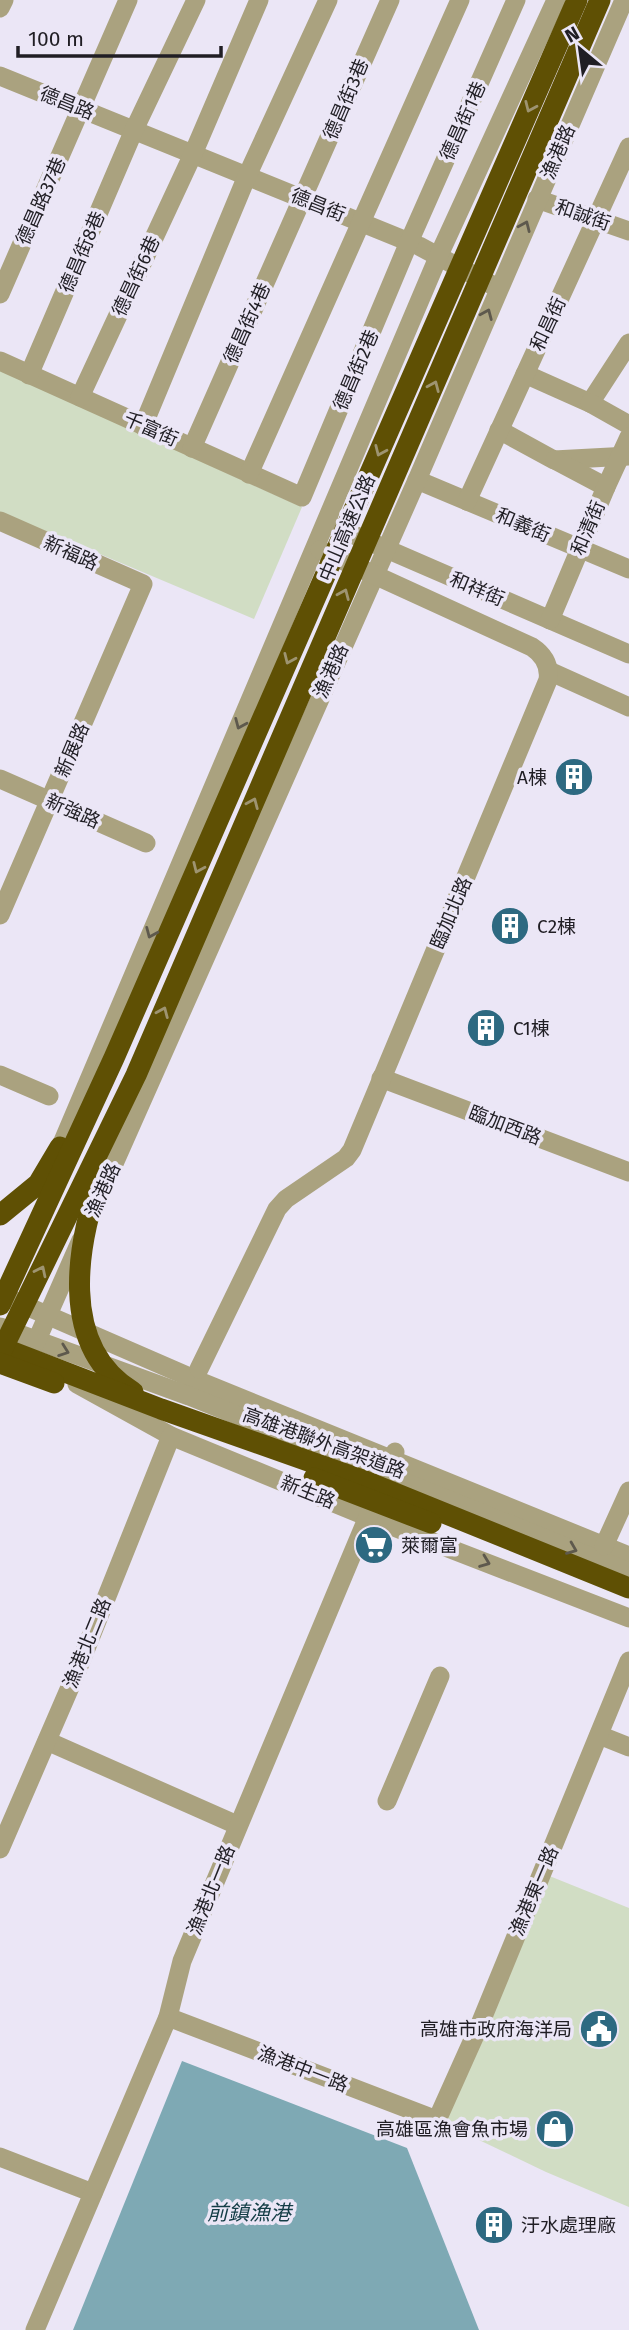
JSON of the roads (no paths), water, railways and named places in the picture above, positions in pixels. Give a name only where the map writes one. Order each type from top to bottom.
[{"type":"highway","name":"中山高速公路","points":[[114,1058],[577,0]]},
{"type":"highway","name":"中山高速公路","points":[[136,1075],[600,0]]},
{"type":"highway","points":[[0,1215],[38,1184],[114,1058]]},
{"type":"highway","points":[[0,1292],[114,1058]]},
{"type":"highway","points":[[3,1347],[136,1075]]},
{"type":"highway","points":[[136,1075],[89,1208],[79,1270],[80,1305],[89,1342],[104,1366],[126,1388],[161,1409]]},
{"type":"highway","name":"高雄港聯外高架道路","points":[[3,1347],[161,1409],[365,1480],[629,1588]]},
{"type":"highway","name":"高雄港聯外高架道路","points":[[3,1347],[629,1603]]},
{"type":"street","points":[[0,9],[4,0]]},
{"type":"street","name":"德昌路37巷","points":[[0,294],[128,0]]},
{"type":"street","name":"德昌街8巷","points":[[29,375],[134,130],[196,0]]},
{"type":"street","name":"德昌街6巷","points":[[80,397],[193,154],[260,0]]},
{"type":"street","points":[[143,426],[247,176],[328,0]]},
{"type":"street","name":"德昌街3巷","points":[[303,199],[390,0]]},
{"type":"street","points":[[249,474],[460,0]]},
{"type":"street","name":"德昌街1巷","points":[[410,242],[516,0]]},
{"type":"street","points":[[555,0],[439,255],[0,1292],[44,1323],[189,1396],[391,1462],[394,1460],[606,1542],[629,1556]]},
{"type":"street","name":"漁港路","points":[[44,1323],[417,480],[624,0]]},
{"type":"street","name":"德昌路","points":[[0,76],[134,130]]},
{"type":"street","name":"德昌街","points":[[134,130],[410,242],[498,288]]},
{"type":"street","name":"和昌街","points":[[467,501],[629,148]]},
{"type":"street","name":"德昌街4巷","points":[[191,448],[303,199]]},
{"type":"street","name":"和誠街","points":[[537,199],[629,231]]},
{"type":"street","name":"德昌街2巷","points":[[302,497],[410,242]]},
{"type":"street","points":[[590,403],[628,345]]},
{"type":"street","name":"千富街","points":[[0,361],[302,497]]},
{"type":"street","points":[[525,374],[590,403],[629,425]]},
{"type":"street","points":[[499,430],[606,486]]},
{"type":"street","name":"和清街","points":[[550,620],[606,486],[625,456],[629,437]]},
{"type":"street","points":[[554,460],[625,456]]},
{"type":"street","name":"和義街","points":[[417,480],[629,569]]},
{"type":"street","name":"新福路","points":[[0,521],[143,584]]},
{"type":"street","name":"和祥街","points":[[326,522],[385,550],[629,654]]},
{"type":"street","points":[[315,548],[532,647],[540,653],[549,671],[629,707]]},
{"type":"street","name":"新展路","points":[[0,915],[143,584]]},
{"type":"street","name":"臨加北路","points":[[197,1374],[277,1209],[286,1199],[346,1158],[352,1150],[548,680],[549,671]]},
{"type":"street","name":"新強路","points":[[0,779],[146,842]]},
{"type":"street","points":[[0,1075],[49,1096]]},
{"type":"street","name":"臨加西路","points":[[381,1078],[629,1172]]},
{"type":"street","points":[[3,1347],[44,1323],[197,1374],[629,1572]]},
{"type":"street","name":"新生路","points":[[3,1347],[171,1436],[368,1517],[629,1618]]},
{"type":"street","name":"漁港北二路","points":[[0,1849],[47,1741],[171,1436]]},
{"type":"street","name":"漁港北一路","points":[[35,2330],[168,2017],[182,1961],[237,1825],[391,1462]]},
{"type":"street","points":[[606,1542],[629,1491]]},
{"type":"street","points":[[606,1542],[629,1546]]},
{"type":"street","name":"漁港東一路","points":[[437,2120],[480,2024],[629,1661]]},
{"type":"street","points":[[387,1801],[440,1676]]},
{"type":"street","points":[[599,1735],[629,1747]]},
{"type":"street","points":[[47,1741],[237,1825]]},
{"type":"street","name":"漁港中一路","points":[[168,2017],[437,2120]]},
{"type":"street","points":[[0,2157],[93,2193]]},
{"type":"water","name":"前鎮漁港","points":[[182,2061],[407,2148],[479,2330],[73,2330]]},
{"type":"place","name":"A棟","points":[[574,777]]},
{"type":"place","name":"C2棟","points":[[510,926]]},
{"type":"place","name":"C1棟","points":[[486,1028]]},
{"type":"place","name":"萊爾富","points":[[374,1545]]},
{"type":"place","name":"高雄市政府海洋局","points":[[599,2029]]},
{"type":"place","name":"高雄區漁會魚市場","points":[[555,2129]]},
{"type":"place","name":"汙水處理廠","points":[[494,2225]]}]
